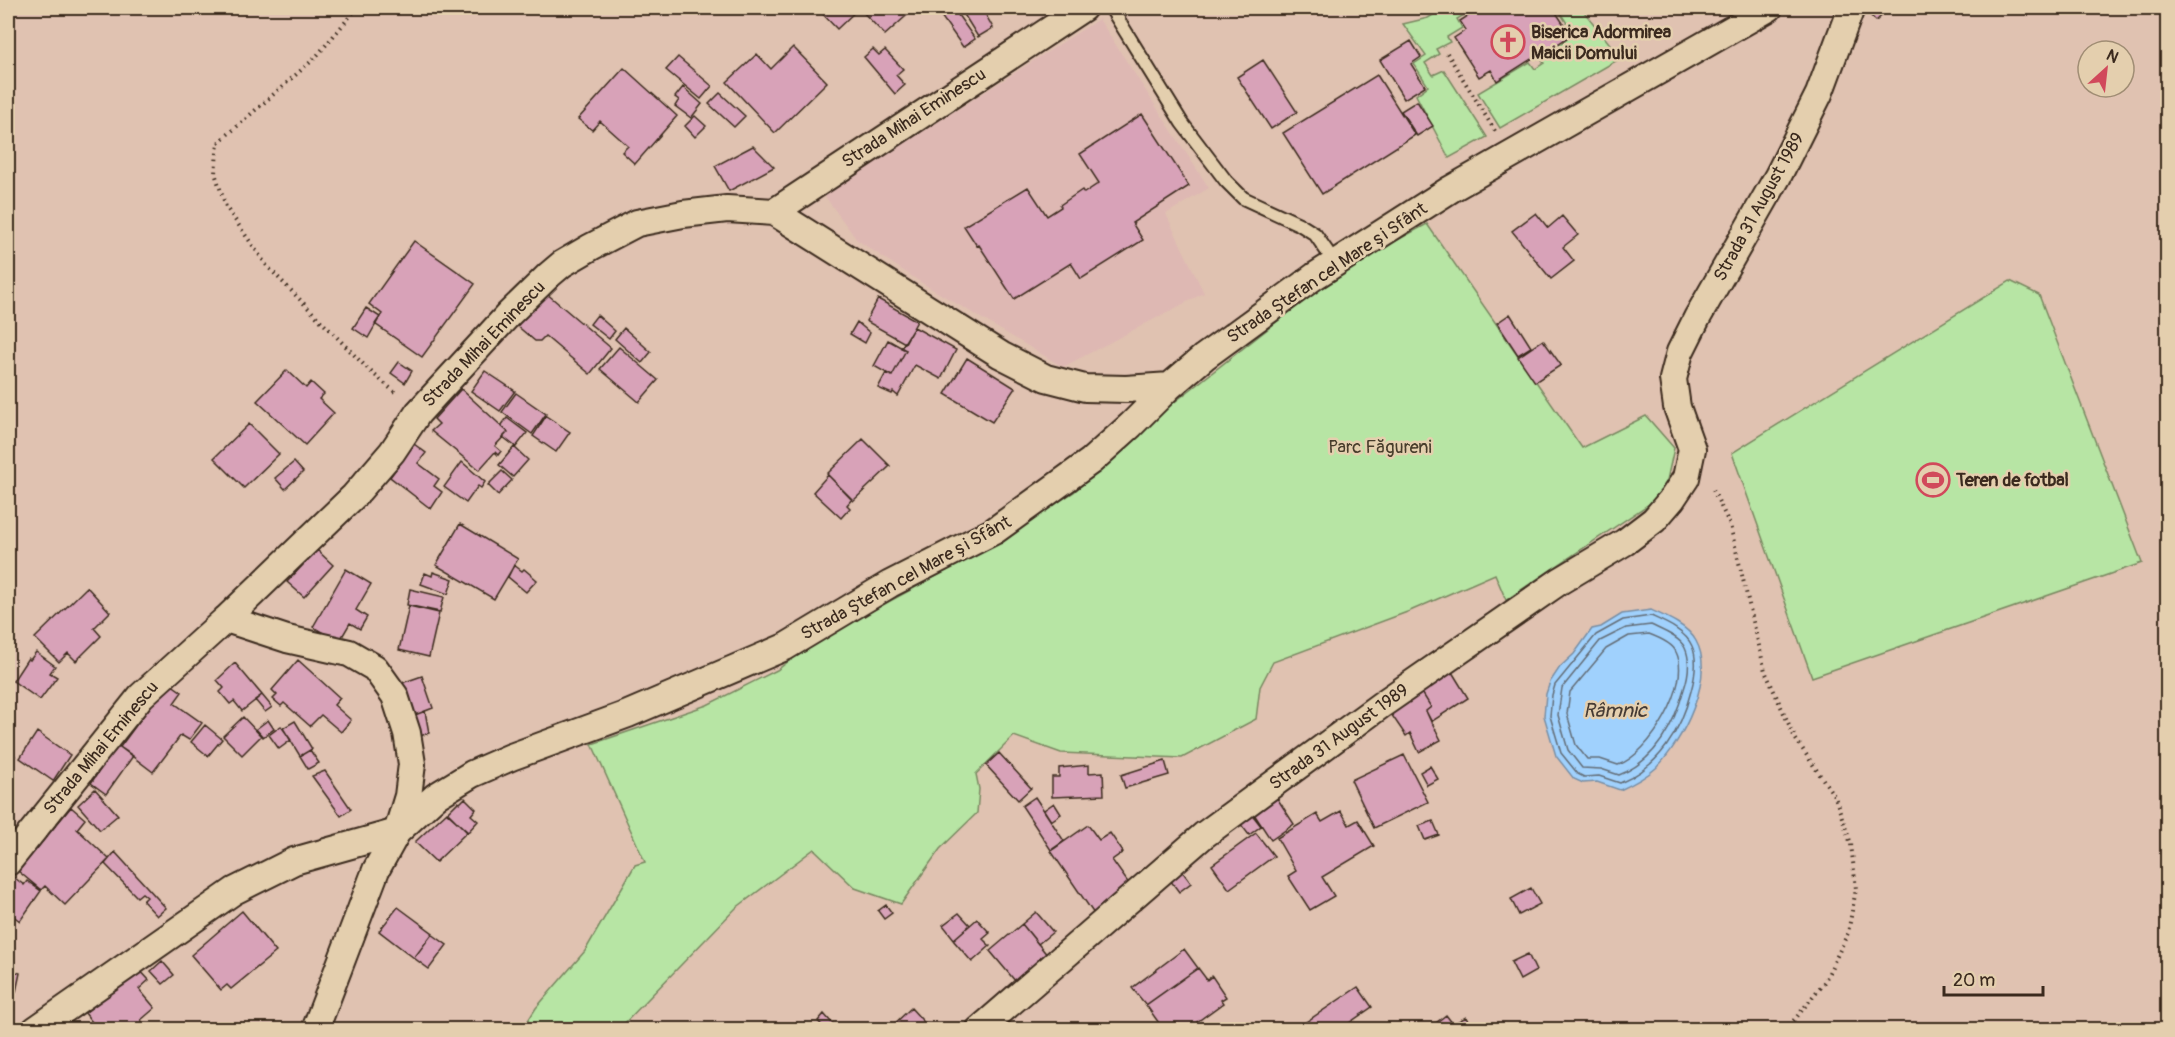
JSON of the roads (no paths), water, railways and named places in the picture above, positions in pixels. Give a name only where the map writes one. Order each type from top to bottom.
[{"type":"street","name":"Strada Mihai Eminescu","points":[[8,862],[141,696],[226,619],[354,496],[392,452],[418,412],[509,314],[562,264],[637,224],[683,214],[727,209],[774,212],[1083,8]]},
{"type":"street","name":"Strada Ștefan cel Mare și Sfânt","points":[[315,1029],[376,870],[397,832],[436,796],[472,774],[557,739],[628,714],[785,646],[890,584],[994,531],[1091,460],[1131,425],[1170,386],[1263,312],[1335,263],[1451,189],[1769,8]]},
{"type":"street","name":"Strada 31 August 1989","points":[[979,1029],[1204,835],[1381,705],[1560,581],[1624,542],[1654,520],[1672,499],[1686,478],[1692,450],[1677,407],[1673,379],[1680,352],[1778,176],[1819,94],[1851,8]]},
{"type":"street","points":[[774,212],[1001,355],[1046,378],[1085,388],[1170,386]]},
{"type":"street","points":[[35,1029],[234,891],[294,861],[397,832],[408,796],[412,764],[408,733],[395,696],[375,668],[349,653],[286,639],[226,619]]},
{"type":"lane","points":[[1111,8],[1182,123],[1226,181],[1243,198],[1315,234],[1335,263]]},
{"type":"water","name":"Râmnic","points":[[1651,610],[1682,626],[1696,641],[1701,656],[1702,673],[1693,709],[1676,743],[1666,757],[1643,778],[1620,790],[1597,782],[1583,783],[1574,779],[1556,756],[1544,716],[1546,694],[1550,682],[1592,629],[1601,627],[1622,614]]},
{"type":"place","name":"Biserica Adormirea Maicii Domului","points":[[1508,42]]},
{"type":"place","name":"Teren de fotbal","points":[[1933,480]]},
{"type":"park label","name":"Parc Făgureni","points":[[1380,447]]}]
